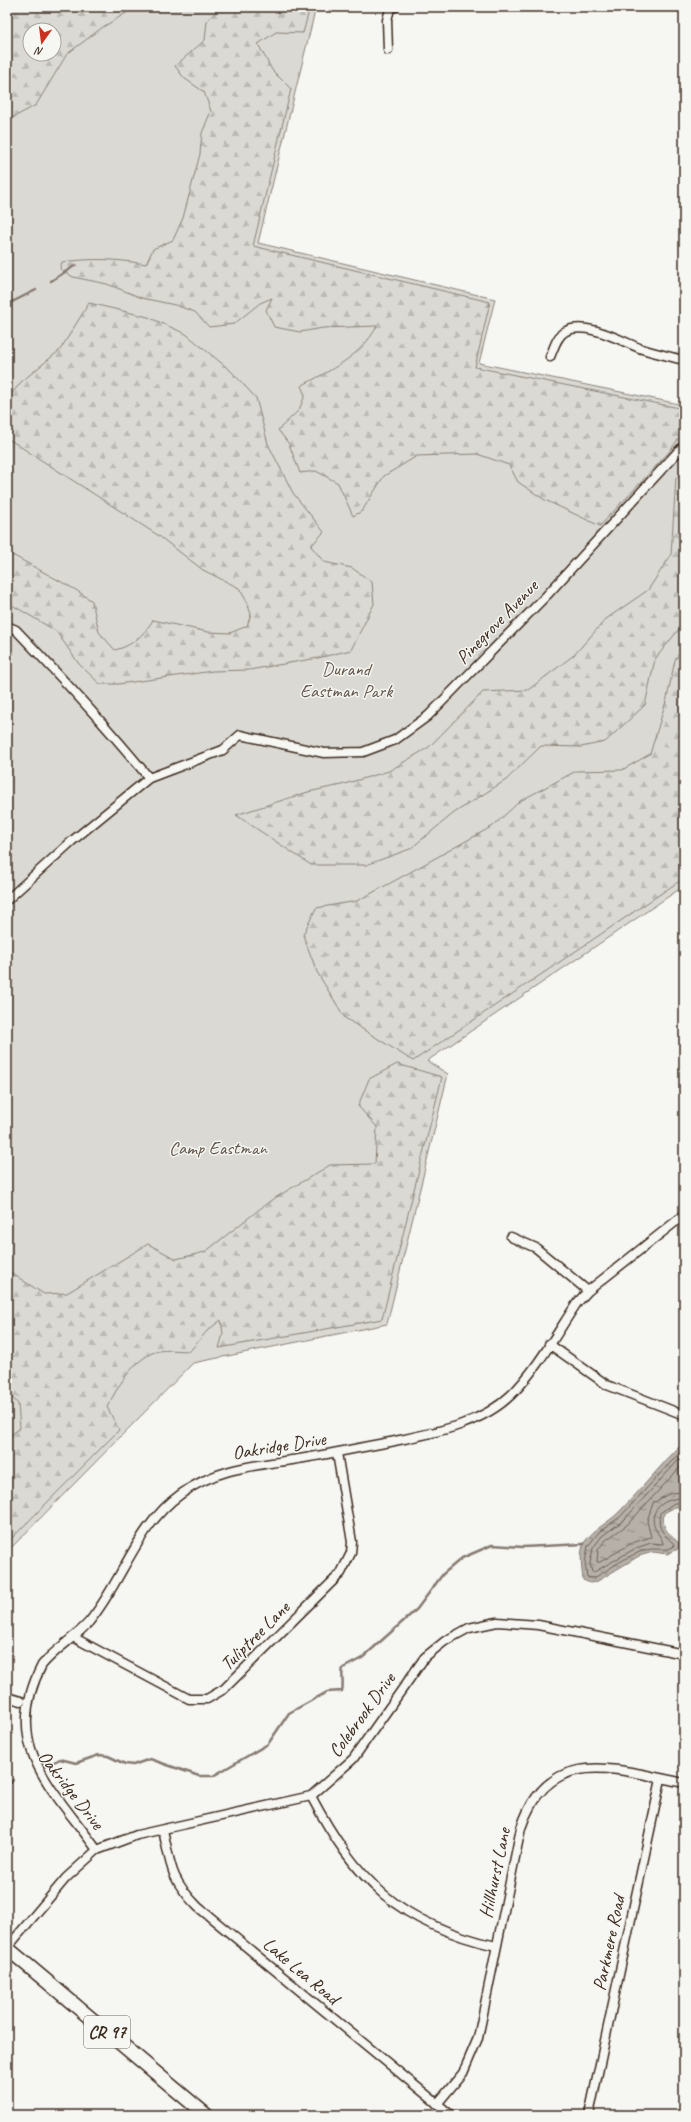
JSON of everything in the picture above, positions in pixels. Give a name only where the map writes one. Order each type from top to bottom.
[{"type":"main road","name":"CR 97","points":[[7,1948],[206,2115]]},
{"type":"street","points":[[388,50],[387,20],[390,9],[395,7]]},
{"type":"street","points":[[550,357],[557,341],[564,331],[576,328],[594,330],[660,355],[684,360]]},
{"type":"street","name":"Pinegrove Avenue","points":[[149,778],[223,750],[240,734],[324,753],[363,752],[395,740],[428,716],[547,595],[684,445]]},
{"type":"street","points":[[7,626],[16,630],[101,719],[149,778],[72,841],[7,900]]},
{"type":"street","name":"Oakridge Drive","points":[[18,1721],[20,1700],[32,1679],[44,1664],[73,1637],[102,1604],[132,1552],[155,1517],[181,1493],[221,1472],[337,1453],[426,1434],[475,1419],[503,1402],[512,1394],[588,1291],[684,1215]]},
{"type":"street","points":[[511,1237],[536,1248],[588,1291]]},
{"type":"street","points":[[550,1344],[607,1385],[684,1415]]},
{"type":"street","name":"Tuliptree Lane","points":[[73,1637],[189,1699],[207,1699],[224,1689],[341,1573],[347,1564],[352,1542],[337,1453]]},
{"type":"street","name":"Colebrook Drive","points":[[7,1948],[66,1878],[97,1850],[126,1838],[311,1796],[342,1770],[361,1750],[391,1704],[425,1658],[445,1641],[469,1628],[497,1622],[538,1625],[684,1654]]},
{"type":"street","points":[[7,1697],[20,1700]]},
{"type":"street","name":"Oakridge Drive","points":[[28,1765],[42,1785],[73,1818],[97,1850]]},
{"type":"street","name":"Hillhurst Lane","points":[[437,2104],[463,2073],[474,2050],[521,1828],[529,1806],[540,1791],[565,1774],[582,1769],[598,1768],[616,1769],[684,1783]]},
{"type":"street","name":"Parkmere Road","points":[[589,2115],[661,1778]]},
{"type":"street","points":[[311,1796],[328,1827],[349,1859],[365,1878],[387,1898],[408,1913],[431,1924],[454,1934],[496,1946]]},
{"type":"street","name":"Lake Lea Road","points":[[163,1830],[171,1869],[183,1892],[198,1907],[451,2115]]},
{"type":"green space","name":"Durand Eastman Park","points":[[7,7],[316,7],[258,243],[495,299],[479,363],[684,405],[684,886],[427,1061],[448,1074],[387,1324],[193,1363],[7,1552]]},
{"type":"green space","points":[[7,7],[136,7],[103,27],[67,54],[36,105],[7,121]]},
{"type":"green space","points":[[220,7],[310,7],[303,33],[276,32],[258,44],[272,70],[291,89],[253,246],[490,302],[475,367],[684,409],[684,431],[669,452],[600,526],[545,500],[518,482],[509,465],[477,454],[417,456],[384,476],[362,511],[353,516],[338,483],[316,471],[300,473],[289,444],[278,430],[299,410],[305,395],[301,386],[344,362],[363,346],[371,337],[377,326],[323,328],[300,332],[274,327],[266,310],[272,298],[260,303],[234,324],[209,327],[195,312],[175,305],[142,298],[107,284],[73,277],[60,269],[62,262],[84,260],[114,260],[146,264],[153,249],[173,240],[183,218],[200,154],[202,133],[211,111],[204,92],[184,78],[175,66],[205,40],[207,21]]},
{"type":"green space","points":[[89,303],[148,317],[186,334],[231,371],[256,398],[268,444],[293,493],[324,532],[311,546],[324,562],[352,568],[372,582],[374,604],[351,650],[318,658],[249,670],[213,671],[118,684],[100,684],[79,664],[56,631],[7,602],[7,552],[76,590],[92,601],[99,632],[115,650],[132,643],[146,630],[153,620],[208,632],[230,633],[247,626],[251,614],[246,600],[239,588],[203,570],[159,536],[7,438],[7,400],[21,382],[60,350]]},
{"type":"green space","points":[[684,469],[684,623],[655,659],[645,705],[605,742],[581,747],[541,746],[506,780],[454,813],[410,849],[366,865],[311,865],[236,815],[308,792],[341,785],[389,771],[429,747],[483,692],[528,690],[574,655],[606,619],[648,590],[671,555],[676,478]]},
{"type":"green space","points":[[684,646],[684,878],[413,1061],[345,1018],[317,972],[303,935],[316,908],[357,901],[493,826],[520,801],[576,771],[622,770],[650,754],[667,698],[675,660]]},
{"type":"green space","points":[[397,1064],[442,1077],[382,1319],[219,1348],[223,1334],[221,1320],[207,1331],[190,1351],[164,1350],[150,1354],[130,1371],[107,1407],[119,1430],[7,1543],[7,1438],[20,1428],[18,1404],[7,1391],[8,1271],[44,1294],[67,1293],[148,1244],[176,1259],[205,1252],[270,1201],[330,1165],[375,1164],[377,1127],[358,1106],[369,1079]]},
{"type":"water","points":[[684,1442],[684,1507],[675,1507],[664,1513],[663,1518],[666,1530],[679,1543],[678,1549],[667,1554],[653,1552],[639,1556],[596,1582],[590,1583],[583,1580],[581,1556],[584,1543],[596,1530],[619,1512]]},
{"type":"waterway","points":[[51,281],[76,265]]},
{"type":"waterway","points":[[7,303],[36,290]]},
{"type":"waterway","points":[[42,1768],[60,1759],[76,1763],[99,1755],[108,1756],[125,1764],[133,1765],[150,1759],[199,1776],[213,1776],[268,1744],[289,1713],[327,1692],[342,1691],[343,1668],[362,1658],[417,1609],[443,1574],[462,1558],[492,1545],[523,1547],[584,1544]]},
{"type":"waterway","points":[[7,1787],[13,1780]]},
{"type":"park label","name":"Camp Eastman","points":[[218,1148]]}]
